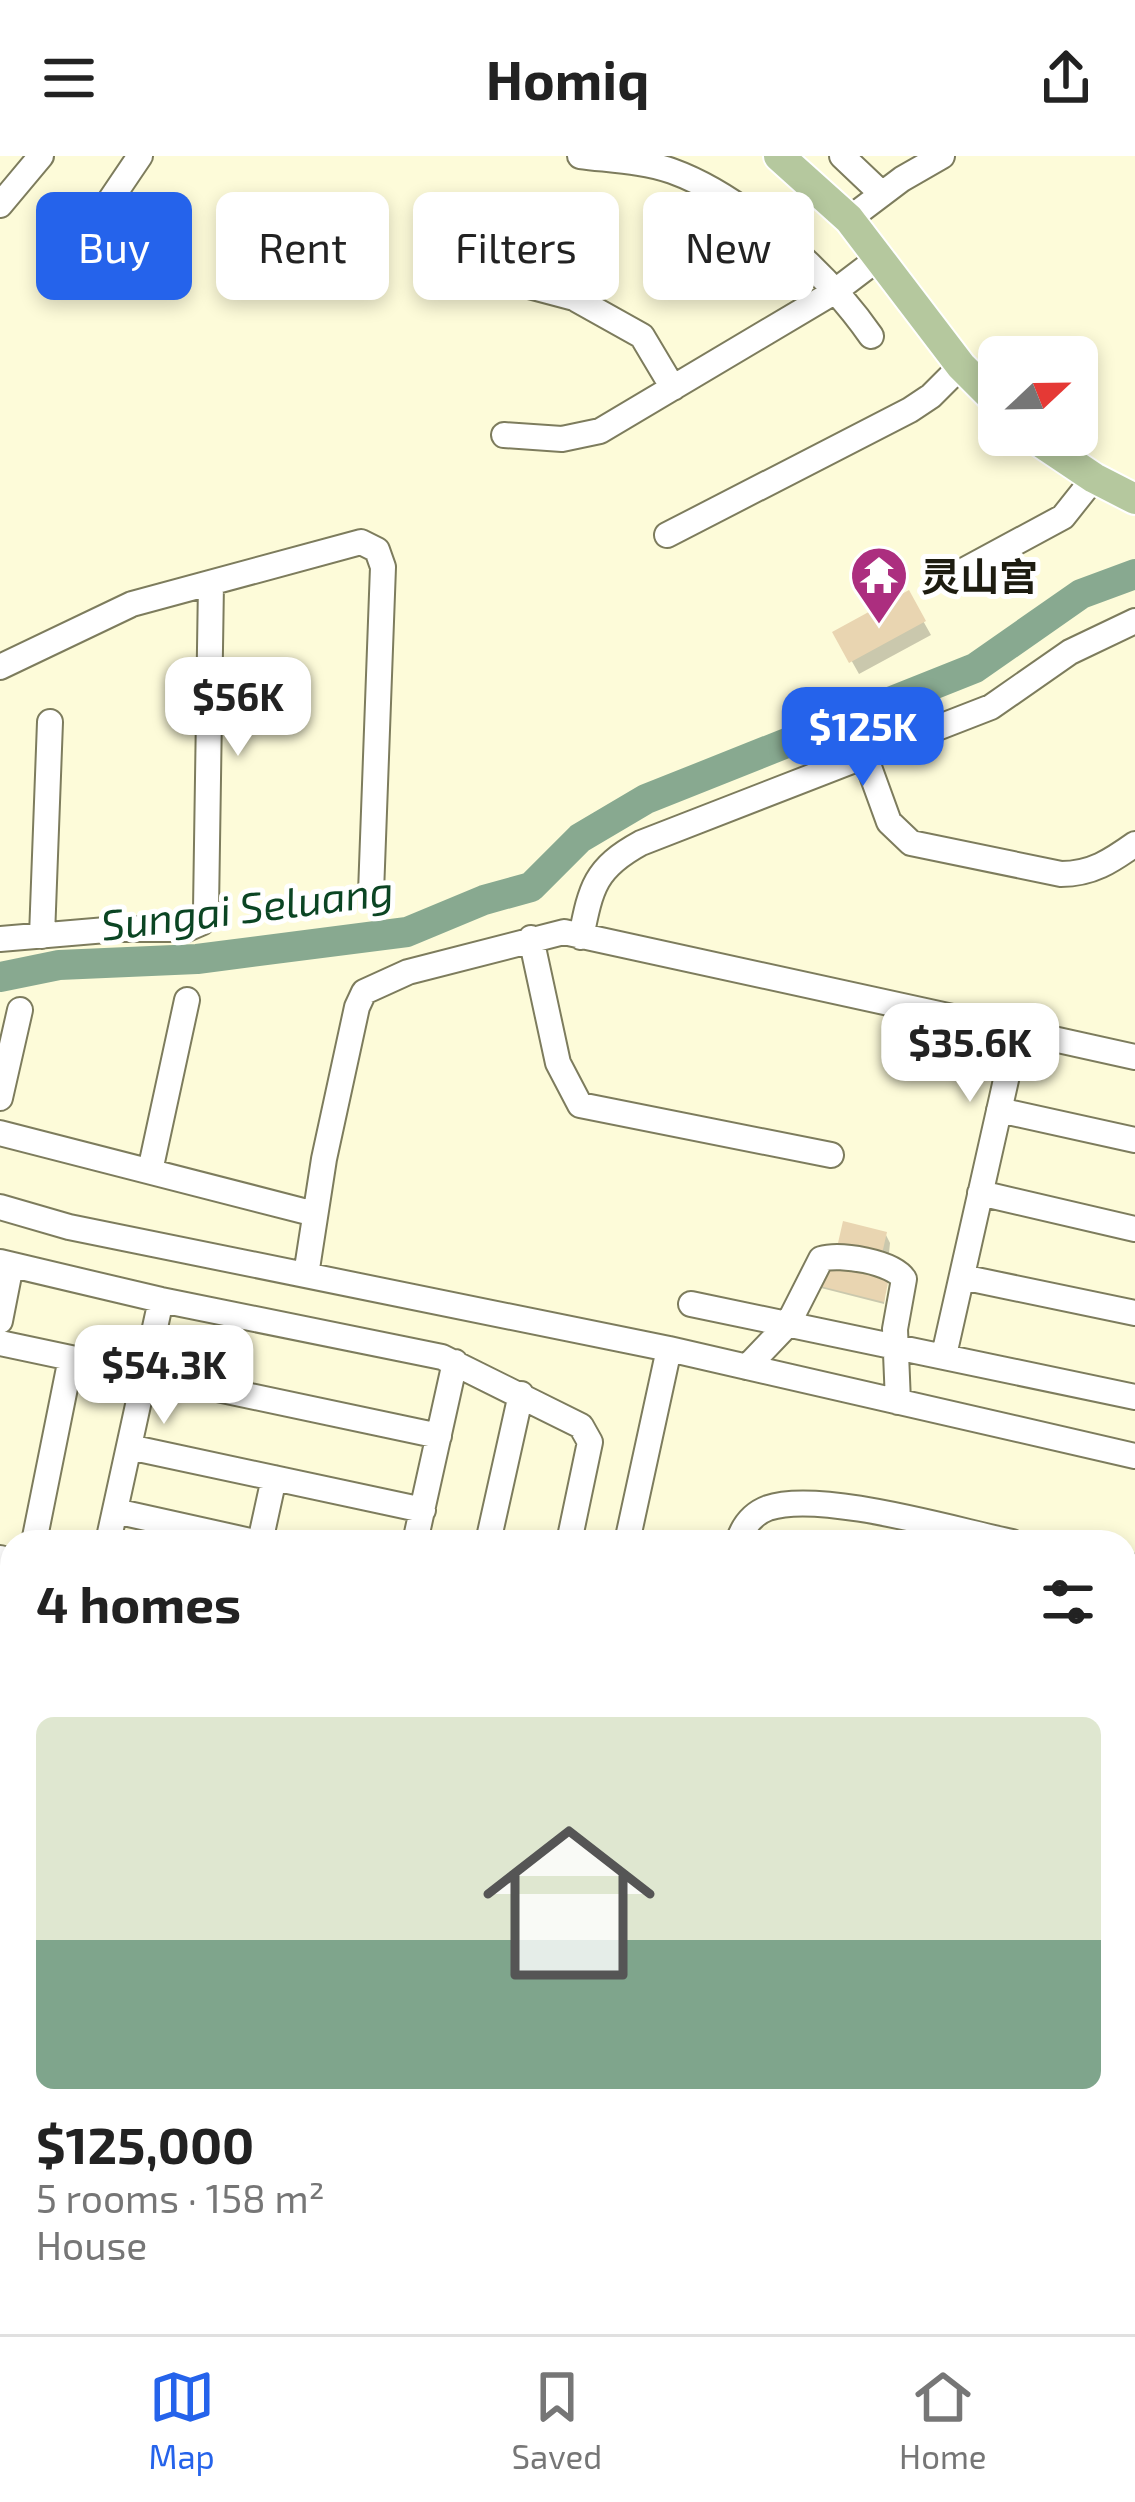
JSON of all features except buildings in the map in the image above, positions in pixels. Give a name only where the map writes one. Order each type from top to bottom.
[{"type":"main road","points":[[779,156],[849,219],[978,383]]},
{"type":"main road","points":[[1061,456],[1135,499]]},
{"type":"street","points":[[0,205],[41,156]]},
{"type":"street","points":[[116,192],[140,156]]},
{"type":"street","points":[[580,156],[644,164],[700,184],[738,206],[834,292],[871,336]]},
{"type":"street","points":[[842,156],[882,194]]},
{"type":"street","points":[[849,219],[942,156]]},
{"type":"street","points":[[504,435],[580,437],[600,431],[834,292],[880,257]]},
{"type":"street","points":[[578,300],[642,336],[673,388]]},
{"type":"street","points":[[667,535],[910,410],[961,366]]},
{"type":"street","points":[[958,573],[1063,517],[1094,478]]},
{"type":"street","points":[[0,667],[118,610],[361,542],[377,550],[383,568],[371,893]]},
{"type":"street","points":[[0,939],[187,929],[201,922],[206,909],[211,583]]},
{"type":"street","points":[[581,937],[589,896],[600,872],[618,855],[991,707],[1070,652],[1135,621]]},
{"type":"street","points":[[42,935],[50,722]]},
{"type":"street","points":[[865,756],[889,822],[911,843],[1061,874],[1083,874],[1135,844]]},
{"type":"street","points":[[306,1275],[324,1159],[364,992],[408,973],[531,938],[564,932],[1135,1057]]},
{"type":"street","points":[[531,938],[558,1063],[580,1105],[831,1155]]},
{"type":"street","points":[[150,1171],[187,1000]]},
{"type":"street","points":[[0,1098],[20,1010]]},
{"type":"street","points":[[944,1355],[1017,1031]]},
{"type":"street","points":[[999,1110],[1135,1140]]},
{"type":"street","points":[[0,1132],[315,1214]]},
{"type":"street","points":[[980,1193],[1135,1229]]},
{"type":"street","points":[[0,1207],[68,1226],[669,1349],[1135,1456]]},
{"type":"street","points":[[748,1367],[788,1324],[826,1256],[894,1268],[904,1279],[895,1329],[898,1402]]},
{"type":"street","points":[[0,1321],[6,1264],[455,1362],[580,1426],[590,1442],[572,1530]]},
{"type":"street","points":[[962,1276],[1135,1312]]},
{"type":"street","points":[[111,1530],[161,1300]]},
{"type":"street","points":[[691,1304],[1135,1397]]},
{"type":"street","points":[[0,1342],[439,1436]]},
{"type":"street","points":[[630,1530],[669,1349]]},
{"type":"street","points":[[36,1530],[71,1358]]},
{"type":"street","points":[[418,1530],[455,1362]]},
{"type":"street","points":[[491,1530],[520,1394]]},
{"type":"street","points":[[129,1447],[422,1510]]},
{"type":"street","points":[[261,1530],[274,1478]]},
{"type":"street","points":[[742,1530],[755,1514],[793,1504],[829,1505],[953,1530]]},
{"type":"street","points":[[115,1511],[174,1530]]},
{"type":"waterway","name":"Sungai Seluang","points":[[0,977],[59,965],[197,959],[407,932],[484,900],[531,887],[580,838],[646,799],[975,668],[1081,594],[1135,574]]},
{"type":"place","name":"灵山宫","points":[[879,626]]}]
